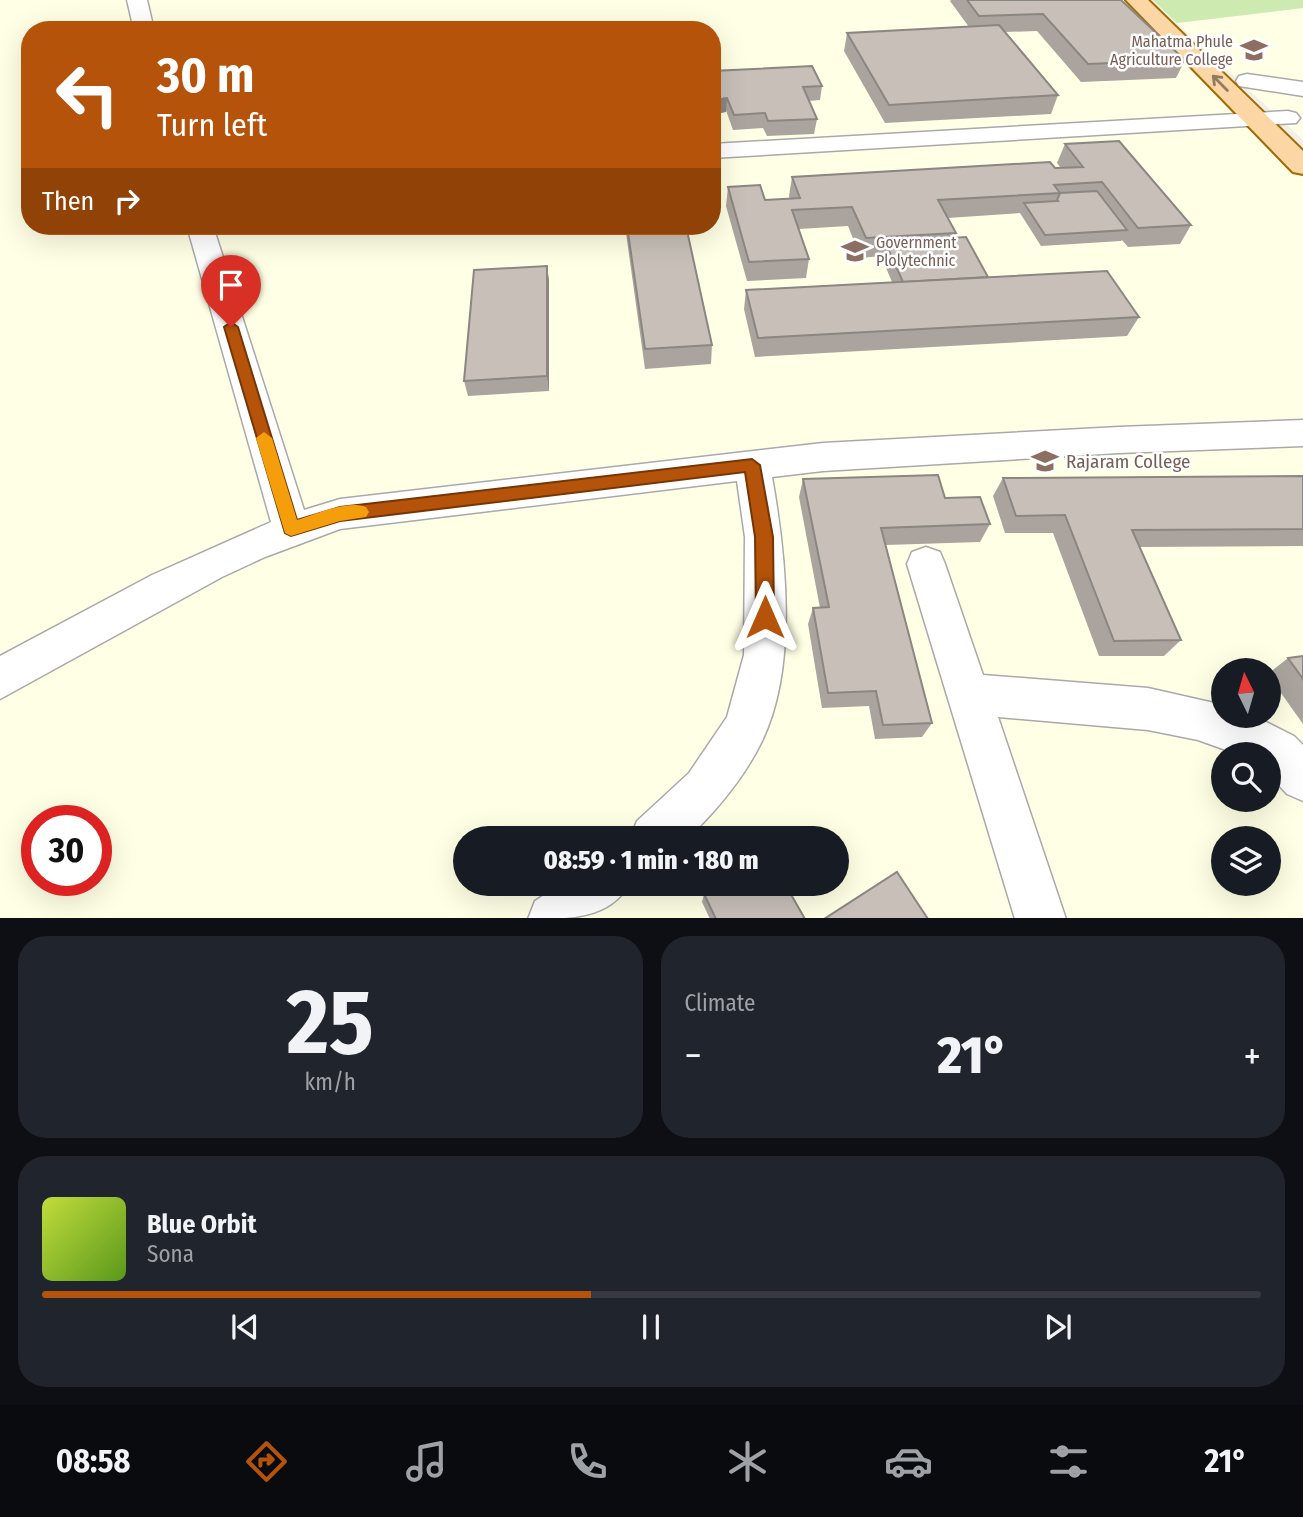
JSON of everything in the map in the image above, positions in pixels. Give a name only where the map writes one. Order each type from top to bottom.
[{"type":"main road","points":[[1136,0],[1303,166]]},
{"type":"main road","points":[[1157,0],[1295,126]]},
{"type":"street","points":[[137,0],[142,21]]},
{"type":"street","points":[[1247,81],[1303,89]]},
{"type":"street","points":[[721,151],[1258,121],[1295,126]]},
{"type":"street","points":[[203,235],[291,528]]},
{"type":"street","points":[[0,679],[132,604],[291,528],[340,514],[823,457],[1303,433]]},
{"type":"street","points":[[666,826],[705,789],[746,727],[765,655],[764,537],[752,465]]},
{"type":"street","points":[[926,564],[1041,918]]},
{"type":"street","points":[[967,695],[1140,707],[1236,729],[1278,751],[1303,778]]},
{"type":"street","points":[[554,918],[587,896]]},
{"type":"shaded area","name":"Rajaram College","points":[[0,0],[1130,0],[1303,166],[1303,918],[0,918]]},
{"type":"shaded area","name":"Mahatma Phule Agriculture College","points":[[1303,8],[1303,140],[1177,23]]},
{"type":"green space","points":[[1153,0],[1303,0],[1303,8],[1177,23]]},
{"type":"building","points":[[967,0],[1121,0],[1185,60],[1088,64],[1043,14],[979,16]]},
{"type":"building","points":[[999,25],[1058,95],[889,105],[847,33]]},
{"type":"building","points":[[812,66],[822,86],[803,87],[817,119],[768,121],[765,113],[734,115],[727,98],[721,99],[721,71]]},
{"type":"building","points":[[1119,141],[1191,225],[1138,228],[1102,182],[1054,185],[1060,193],[938,200],[956,233],[866,238],[852,207],[792,210],[809,259],[749,262],[728,187],[760,185],[765,200],[800,198],[792,177],[1050,162],[1055,168],[1083,167],[1065,144]]},
{"type":"building","points":[[1097,191],[1127,230],[1045,235],[1024,203],[1058,201],[1060,193]]},
{"type":"building","points":[[628,235],[688,235],[712,345],[645,349]]},
{"type":"building","points":[[966,237],[988,277],[903,282],[885,242]]},
{"type":"building","points":[[547,266],[547,376],[464,381],[474,270]]},
{"type":"building","points":[[1107,271],[1139,317],[758,338],[746,290]]},
{"type":"building","points":[[938,475],[945,498],[980,497],[990,524],[881,528],[932,723],[883,725],[876,691],[828,693],[813,608],[829,607],[803,479]]},
{"type":"building","points":[[1303,476],[1303,529],[1132,530],[1181,640],[1114,641],[1065,515],[1016,516],[1003,478]]},
{"type":"building","points":[[1303,656],[1303,679],[1288,658]]},
{"type":"building","points":[[897,872],[927,918],[826,918]]},
{"type":"building","points":[[705,896],[792,896],[804,918],[716,918]]},
{"type":"slow traffic","points":[[264,438],[291,528],[340,514],[360,512]]},
{"type":"place","name":"Mahatma Phule Agriculture College","points":[[1254,50]]},
{"type":"place","name":"Government Plolytechnic","points":[[855,251]]},
{"type":"place","name":"Rajaram College","points":[[1045,461]]},
{"type":"route","points":[[231,327],[291,528],[340,514],[752,465],[764,537],[765,617]]}]
